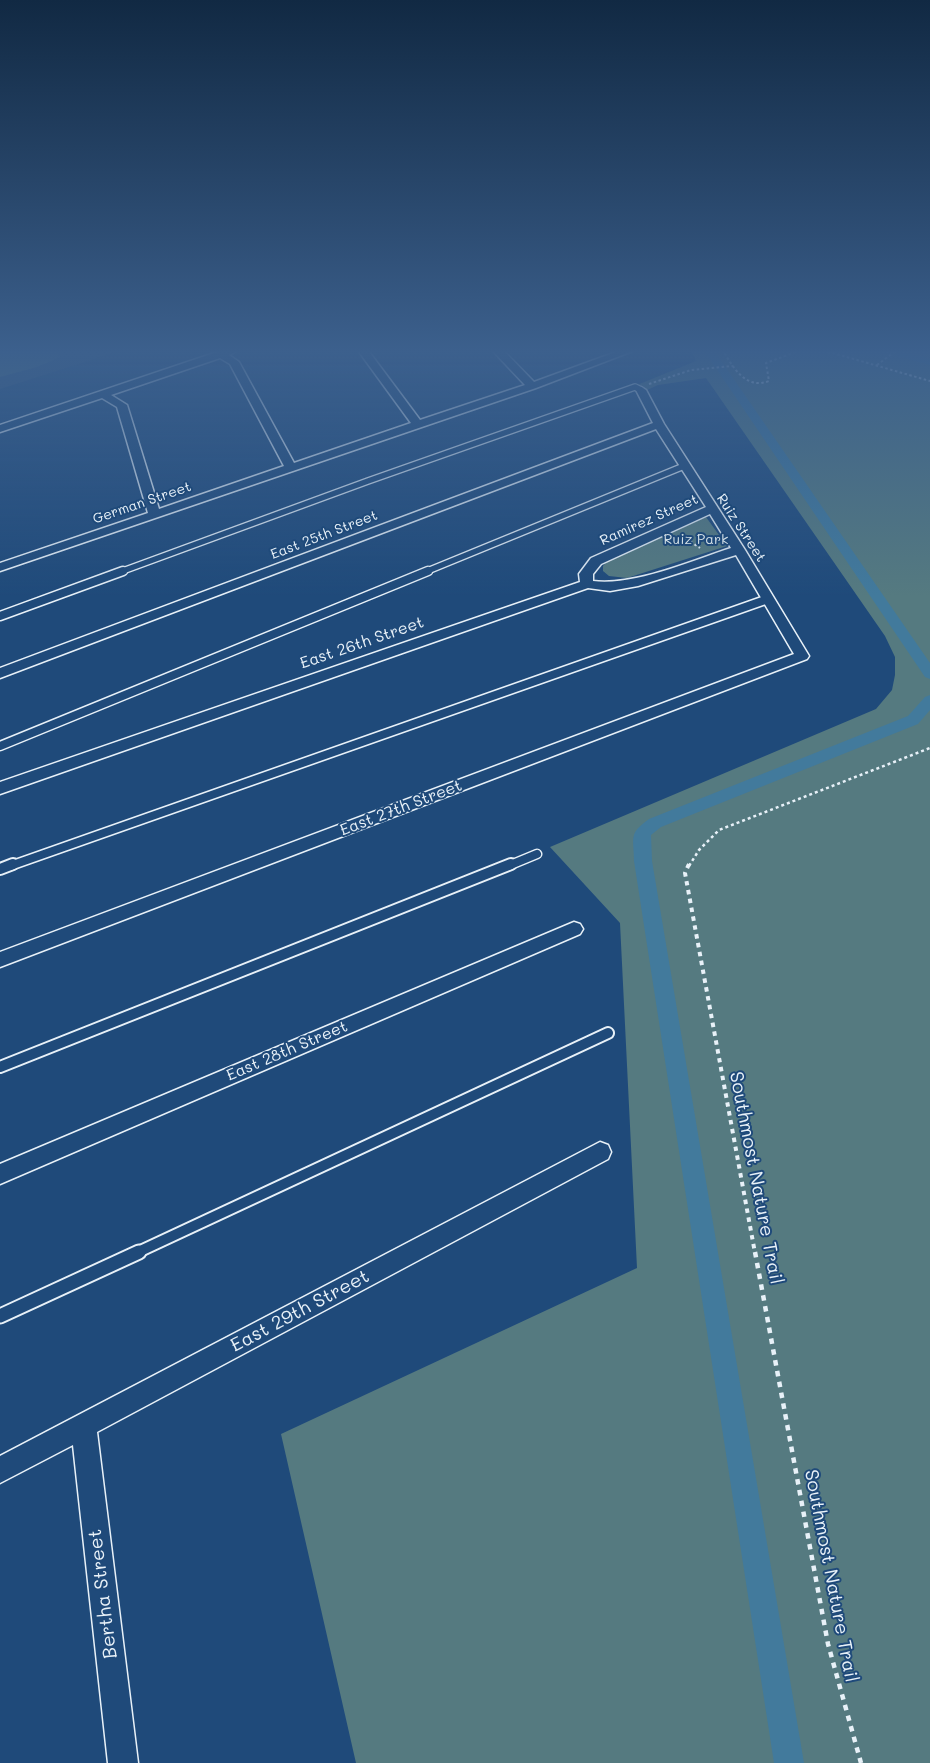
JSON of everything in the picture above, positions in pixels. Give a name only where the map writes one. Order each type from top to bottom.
[{"type":"street","points":[[130,431],[154,514]]},
{"type":"street","points":[[271,431],[291,468]]},
{"type":"street","name":"German Street","points":[[0,567],[399,431]]},
{"type":"street","name":"East 25th Street","points":[[0,673],[640,431]]},
{"type":"street","name":"Ruiz Street","points":[[663,431],[711,509],[739,550],[802,656]]},
{"type":"street","name":"Ramirez Street","points":[[587,584],[586,574],[596,561],[711,509]]},
{"type":"street","name":"East 26th Street","points":[[0,788],[587,584],[610,586],[638,582],[739,550]]},
{"type":"street","name":"East 27th Street","points":[[0,960],[802,656]]},
{"type":"street","name":"East 28th Street","points":[[0,1174],[574,929]]},
{"type":"street","name":"East 29th Street","points":[[0,1470],[600,1152]]},
{"type":"street","name":"Bertha Street","points":[[84,1425],[123,1763]]},
{"type":"lane","points":[[0,616],[509,431]]},
{"type":"lane","points":[[0,746],[684,466]]},
{"type":"lane","points":[[0,869],[768,599]]},
{"type":"lane","points":[[0,1067],[537,854]]},
{"type":"lane","points":[[0,1316],[608,1033]]},
{"type":"path","points":[[665,530],[680,534],[700,548]]},
{"type":"path","name":"Southmost Nature Trail","points":[[861,1763],[828,1644],[685,874],[692,858],[720,830],[930,748]]},
{"type":"green space","points":[[743,431],[930,431],[930,1763],[356,1763],[281,1434],[637,1268],[620,923],[550,847],[876,709],[892,690],[895,675],[895,657],[885,636]]},
{"type":"green space","name":"Ruiz Park","points":[[706,517],[727,546],[627,578],[609,576],[603,571],[603,566],[606,562]]},
{"type":"waterway","points":[[764,431],[930,674]]},
{"type":"waterway","points":[[789,1763],[643,861],[642,832],[655,823],[913,720],[930,700]]}]
